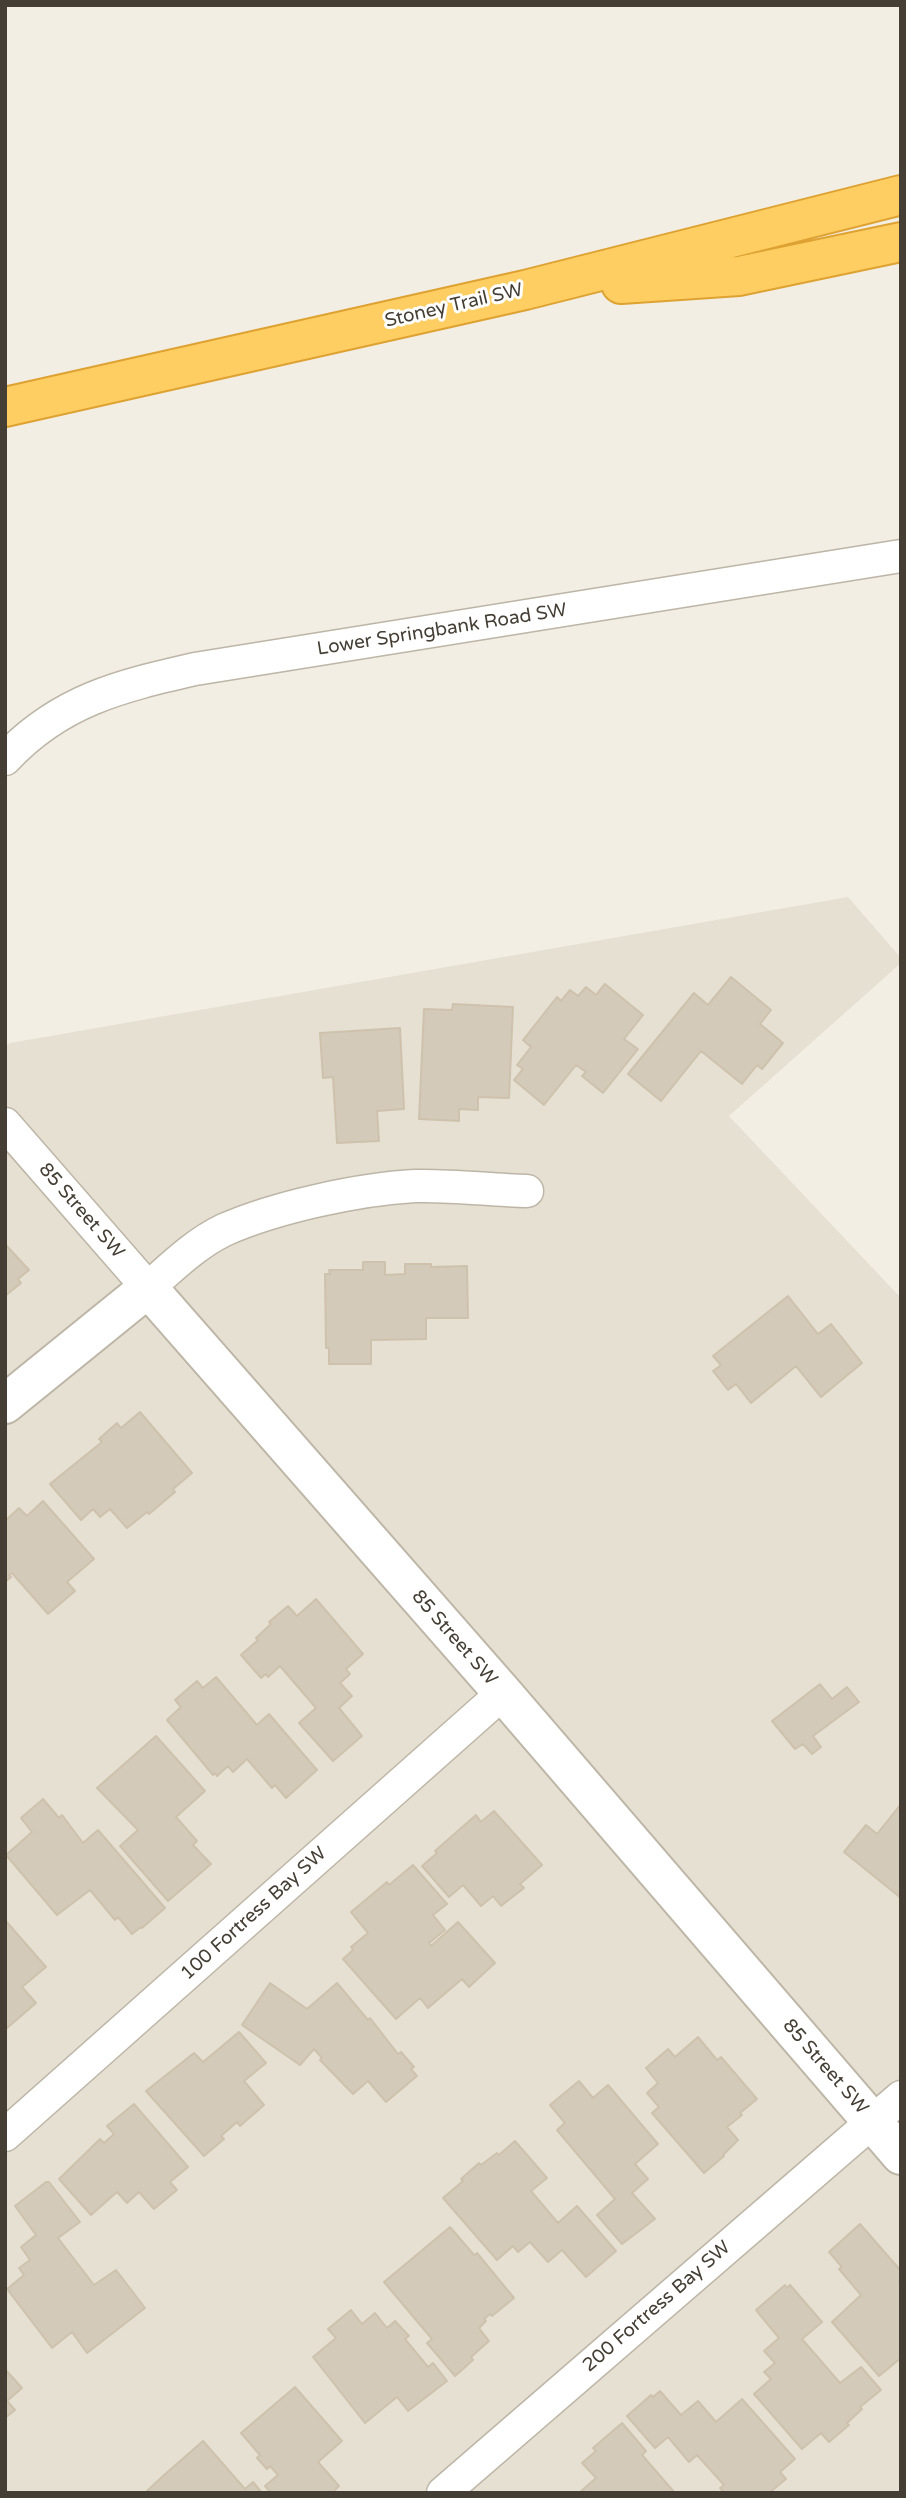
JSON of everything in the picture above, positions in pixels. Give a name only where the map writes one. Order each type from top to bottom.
[{"type":"highway","name":"Stoney Trail SW","points":[[5,407],[525,290],[901,195]]},
{"type":"highway","points":[[525,290],[739,276],[901,242]]},
{"type":"street","name":"Lower Springbank Road SW","points":[[5,759],[34,732],[64,712],[96,696],[130,684],[195,669],[901,556]]},
{"type":"street","name":"85 Street SW","points":[[5,1124],[503,1693],[901,2155]]},
{"type":"street","points":[[5,1404],[190,1252],[223,1231],[279,1210],[366,1192],[416,1186],[527,1191]]},
{"type":"street","name":"100 Fortress Bay SW","points":[[5,2135],[503,1693]]},
{"type":"street","name":"200 Fortress Bay SW","points":[[443,2493],[901,2097]]},
{"type":"shaded area","points":[[848,897],[901,958],[901,963],[729,1116],[901,1298],[901,2493],[5,2493],[5,1047],[10,1043]]},
{"type":"building","points":[[731,977],[771,1010],[760,1024],[783,1043],[762,1069],[757,1065],[742,1084],[701,1051],[661,1101],[628,1074],[694,993],[708,1005]]},
{"type":"building","points":[[605,984],[643,1015],[624,1039],[638,1049],[603,1093],[582,1076],[586,1072],[576,1065],[544,1105],[514,1080],[523,1069],[517,1065],[531,1047],[523,1040],[557,997],[561,1001],[570,990],[578,996],[586,987],[596,995]]},
{"type":"building","points":[[453,1004],[513,1007],[509,1098],[478,1097],[478,1110],[459,1109],[459,1121],[419,1119],[424,1009],[452,1010]]},
{"type":"building","points":[[400,1028],[404,1109],[377,1111],[379,1141],[337,1143],[333,1077],[323,1078],[320,1033]]},
{"type":"building","points":[[5,1244],[29,1270],[18,1279],[21,1283],[5,1296]]},
{"type":"building","points":[[363,1262],[385,1262],[385,1275],[405,1274],[405,1264],[431,1264],[431,1267],[467,1266],[468,1318],[426,1318],[426,1339],[371,1340],[371,1364],[329,1364],[329,1348],[326,1348],[325,1274],[330,1274],[329,1270],[363,1270]]},
{"type":"building","points":[[788,1296],[818,1334],[831,1324],[862,1363],[821,1397],[796,1366],[751,1403],[736,1384],[728,1390],[713,1371],[721,1365],[713,1356]]},
{"type":"building","points":[[140,1412],[192,1473],[149,1514],[147,1512],[127,1528],[110,1509],[100,1517],[93,1509],[81,1520],[50,1484],[102,1442],[99,1439],[117,1423],[121,1428]]},
{"type":"building","points":[[43,1501],[94,1559],[67,1582],[75,1591],[48,1614],[12,1573],[5,1582],[5,1521],[19,1508],[27,1516]]},
{"type":"building","points":[[316,1599],[363,1654],[346,1669],[350,1674],[340,1683],[352,1696],[339,1708],[362,1736],[333,1761],[299,1723],[316,1708],[280,1666],[268,1677],[266,1674],[261,1678],[241,1655],[258,1640],[256,1638],[271,1624],[269,1622],[288,1606],[297,1616]]},
{"type":"building","points":[[216,1677],[257,1725],[269,1714],[317,1770],[286,1798],[275,1785],[272,1788],[247,1759],[233,1772],[228,1766],[217,1776],[215,1773],[213,1775],[167,1720],[181,1707],[175,1700],[197,1681],[203,1688]]},
{"type":"building","points":[[820,1684],[832,1699],[847,1687],[859,1702],[813,1736],[821,1747],[812,1754],[803,1744],[795,1749],[772,1721]]},
{"type":"building","points":[[156,1736],[205,1791],[176,1817],[197,1841],[193,1845],[211,1864],[168,1901],[120,1846],[138,1830],[97,1788]]},
{"type":"building","points":[[43,1799],[59,1818],[62,1815],[83,1843],[98,1830],[165,1908],[132,1934],[118,1917],[115,1920],[90,1890],[57,1915],[6,1855],[32,1832],[21,1818]]},
{"type":"building","points":[[901,1804],[901,1898],[844,1852],[866,1825],[877,1834]]},
{"type":"building","points":[[494,1811],[542,1865],[520,1884],[524,1888],[501,1906],[493,1896],[481,1906],[463,1885],[449,1897],[422,1866],[476,1815],[481,1822]]},
{"type":"building","points":[[413,1865],[447,1904],[433,1915],[445,1930],[429,1943],[431,1946],[458,1922],[495,1963],[469,1987],[462,1979],[428,2008],[420,1998],[396,2019],[343,1959],[353,1950],[351,1947],[368,1933],[351,1912],[387,1882],[389,1885]]},
{"type":"building","points":[[5,1920],[46,1967],[22,1987],[36,2003],[7,2028],[5,2025]]},
{"type":"building","points":[[270,1983],[307,2009],[337,1983],[368,2020],[370,2018],[398,2054],[401,2052],[414,2067],[411,2069],[417,2076],[386,2102],[368,2081],[353,2094],[320,2060],[322,2058],[314,2049],[300,2065],[242,2025]]},
{"type":"building","points":[[239,2032],[266,2063],[244,2081],[264,2105],[240,2126],[237,2122],[221,2136],[224,2139],[204,2156],[146,2091],[194,2053],[203,2062]]},
{"type":"building","points":[[698,2037],[717,2060],[721,2057],[757,2099],[727,2127],[738,2140],[704,2173],[652,2113],[659,2107],[647,2093],[658,2083],[646,2068],[668,2049],[675,2057]]},
{"type":"building","points":[[579,2081],[593,2098],[608,2085],[658,2144],[635,2164],[648,2179],[632,2193],[655,2219],[622,2244],[597,2215],[615,2199],[557,2130],[565,2123],[550,2105]]},
{"type":"building","points":[[134,2104],[188,2167],[170,2182],[177,2190],[154,2209],[139,2192],[127,2203],[117,2192],[91,2215],[59,2179],[100,2139],[104,2143],[114,2134],[107,2126]]},
{"type":"building","points":[[515,2141],[547,2178],[531,2191],[558,2223],[577,2206],[616,2251],[586,2277],[562,2250],[548,2262],[530,2242],[518,2252],[513,2246],[497,2260],[443,2198],[479,2163],[481,2165],[497,2153],[499,2155]]},
{"type":"building","points":[[49,2182],[80,2222],[58,2238],[94,2285],[116,2270],[145,2308],[87,2353],[72,2332],[52,2348],[7,2289],[24,2275],[19,2268],[30,2260],[21,2247],[36,2235],[15,2206]]},
{"type":"building","points":[[860,2224],[901,2271],[901,2358],[879,2376],[832,2322],[861,2295],[839,2269],[842,2267],[829,2252]]},
{"type":"building","points":[[450,2227],[474,2255],[477,2253],[514,2298],[492,2316],[490,2314],[484,2319],[486,2321],[479,2328],[489,2341],[455,2376],[427,2343],[432,2339],[384,2282]]},
{"type":"building","points":[[785,2285],[787,2288],[790,2285],[822,2322],[802,2339],[840,2383],[861,2367],[881,2390],[860,2407],[862,2409],[847,2423],[849,2425],[829,2442],[821,2433],[802,2449],[754,2394],[771,2379],[764,2372],[775,2363],[764,2351],[779,2338],[756,2310]]},
{"type":"building","points":[[351,2310],[362,2324],[375,2313],[387,2328],[395,2321],[409,2336],[405,2339],[428,2367],[433,2363],[447,2381],[408,2411],[397,2397],[365,2423],[313,2357],[336,2338],[328,2329]]},
{"type":"building","points":[[5,2369],[22,2388],[7,2401],[15,2410],[5,2418]]},
{"type":"building","points":[[295,2387],[342,2441],[318,2462],[339,2486],[332,2493],[271,2493],[265,2486],[278,2475],[270,2466],[267,2469],[257,2458],[260,2455],[241,2433]]},
{"type":"building","points":[[660,2391],[681,2415],[698,2401],[716,2422],[742,2399],[795,2459],[780,2472],[786,2479],[769,2493],[724,2493],[720,2488],[724,2485],[697,2455],[689,2462],[668,2437],[655,2448],[627,2416],[651,2395],[653,2397]]},
{"type":"building","points":[[622,2423],[646,2451],[642,2455],[675,2493],[579,2493],[596,2478],[582,2463],[596,2451],[593,2448]]},
{"type":"building","points":[[203,2441],[245,2489],[253,2482],[262,2493],[148,2493],[147,2491]]}]
